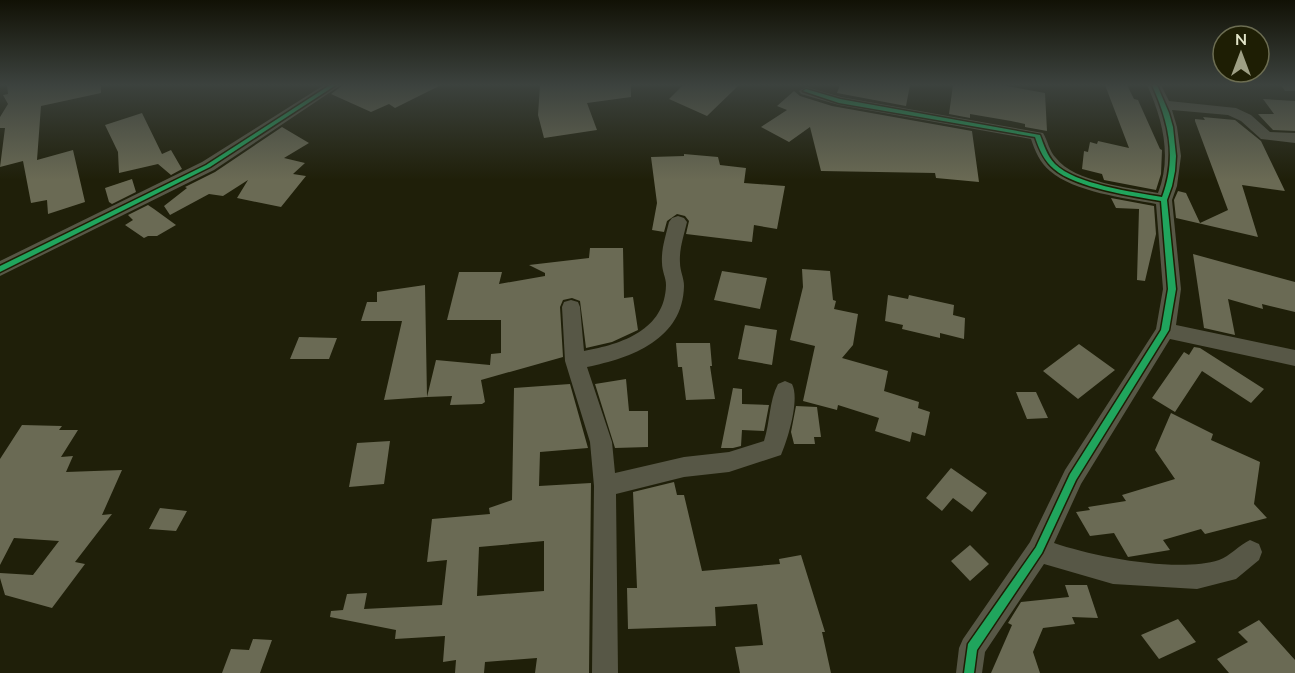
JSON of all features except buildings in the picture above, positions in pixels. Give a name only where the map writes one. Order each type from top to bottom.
[{"type":"street","points":[[0,269],[208,166],[286,116]]},
{"type":"street","points":[[927,116],[1038,136],[1041,147],[1059,171],[1087,181],[1164,200]]},
{"type":"street","points":[[969,673],[972,648],[1040,550],[1073,477],[1165,330],[1172,289],[1164,200],[1170,188],[1175,150],[1167,116]]},
{"type":"street","points":[[1243,116],[1266,136],[1295,138]]},
{"type":"street","points":[[575,360],[614,354],[637,345],[660,326],[670,312],[675,285],[670,266],[678,222]]},
{"type":"street","points":[[571,307],[575,360],[601,442],[605,486],[605,673]]},
{"type":"street","points":[[1165,330],[1295,358]]},
{"type":"street","points":[[605,486],[684,467],[729,462],[773,448],[780,426],[785,390]]},
{"type":"street","points":[[1040,550],[1072,562],[1113,572],[1197,577],[1227,570],[1250,552]]},
{"type":"cycle path","points":[[0,269],[208,166],[285,116]]},
{"type":"cycle path","points":[[927,116],[1038,136],[1043,151],[1060,171],[1082,181],[1110,189],[1164,200]]},
{"type":"cycle path","points":[[969,673],[972,648],[1039,550],[1073,477],[1165,330],[1172,289],[1164,200],[1169,186],[1173,156],[1167,116]]}]
